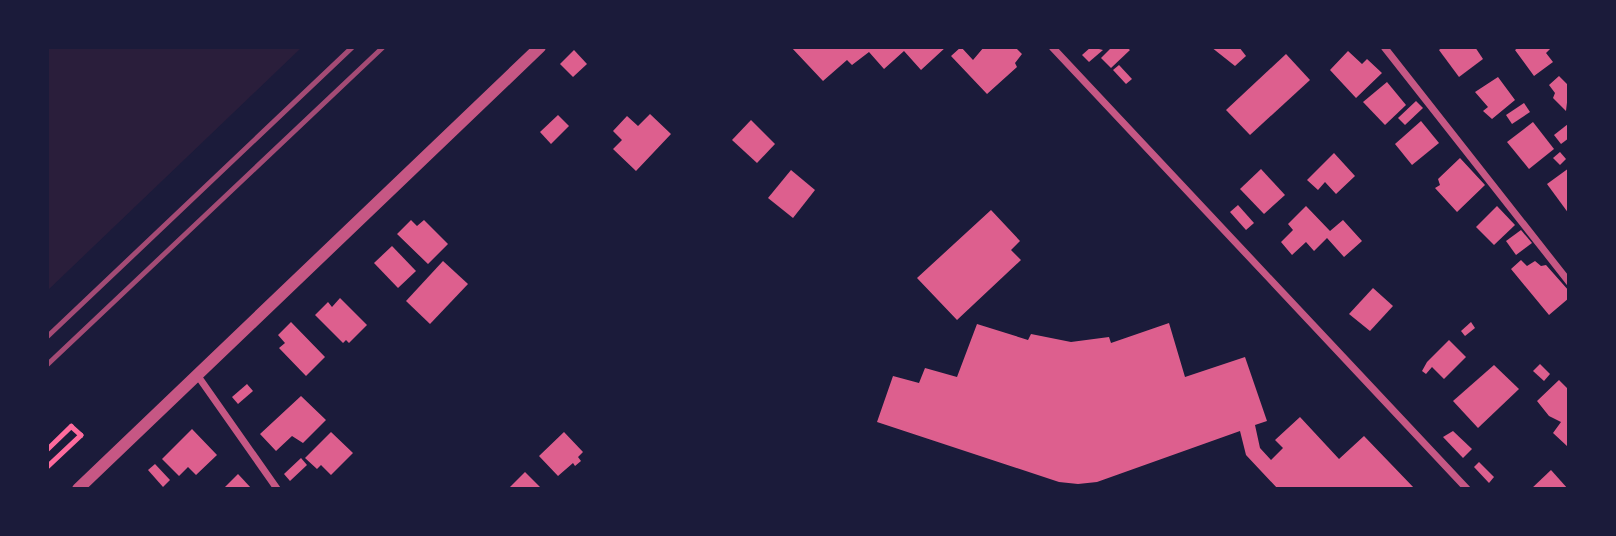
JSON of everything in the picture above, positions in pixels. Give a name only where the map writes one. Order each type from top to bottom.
[{"type":"street","points":[[78,489],[540,47]]},
{"type":"street","points":[[1052,47],[1467,489]]},
{"type":"street","points":[[1384,47],[1569,282]]},
{"type":"street","points":[[197,375],[277,489]]},
{"type":"path","points":[[47,449],[71,426],[81,435],[47,467]]},
{"type":"shaded area","points":[[47,47],[302,47],[47,291]]},
{"type":"building","points":[[791,47],[946,47],[921,70],[904,51],[884,69],[869,52],[852,65],[847,60],[823,81]]},
{"type":"building","points":[[961,47],[973,60],[984,47],[1015,47],[1022,54],[1015,63],[1017,67],[987,94],[951,56]]},
{"type":"building","points":[[1091,47],[1103,50],[1089,62],[1082,55]]},
{"type":"building","points":[[1112,47],[1126,47],[1130,50],[1111,68],[1101,58]]},
{"type":"building","points":[[1211,47],[1239,47],[1246,56],[1235,66]]},
{"type":"building","points":[[1443,47],[1475,47],[1483,59],[1459,77],[1439,50]]},
{"type":"building","points":[[1519,47],[1552,47],[1546,53],[1553,62],[1534,76],[1515,50]]},
{"type":"building","points":[[574,50],[587,64],[573,77],[560,64]]},
{"type":"building","points":[[1348,51],[1362,64],[1367,59],[1382,73],[1356,98],[1330,70]]},
{"type":"building","points":[[1286,54],[1310,80],[1250,135],[1226,110]]},
{"type":"building","points":[[1119,65],[1132,79],[1126,84],[1113,70]]},
{"type":"building","points":[[1559,76],[1569,86],[1566,111],[1553,98],[1555,93],[1549,85]]},
{"type":"building","points":[[1498,77],[1515,100],[1492,119],[1483,111],[1488,107],[1475,92]]},
{"type":"building","points":[[1387,82],[1406,105],[1385,125],[1363,102]]},
{"type":"building","points":[[1416,101],[1423,108],[1405,125],[1398,118]]},
{"type":"building","points":[[1524,103],[1530,112],[1512,124],[1506,115]]},
{"type":"building","points":[[650,114],[671,134],[636,171],[613,149],[622,140],[613,131],[627,116],[638,126]]},
{"type":"building","points":[[558,115],[569,126],[551,144],[540,132]]},
{"type":"building","points":[[751,120],[775,144],[757,163],[732,140]]},
{"type":"building","points":[[1421,121],[1439,143],[1412,165],[1395,144]]},
{"type":"building","points":[[1533,122],[1554,149],[1529,169],[1507,142]]},
{"type":"building","points":[[1568,124],[1569,138],[1561,144],[1554,135]]},
{"type":"building","points":[[1560,152],[1566,159],[1560,165],[1553,158]]},
{"type":"building","points":[[1334,153],[1355,176],[1336,194],[1325,182],[1318,190],[1307,180]]},
{"type":"building","points":[[1460,158],[1485,185],[1457,212],[1435,188],[1440,185],[1438,179]]},
{"type":"building","points":[[1569,168],[1569,214],[1547,184]]},
{"type":"building","points":[[1261,169],[1285,195],[1264,214],[1240,189]]},
{"type":"building","points":[[791,170],[815,190],[793,218],[768,198]]},
{"type":"building","points":[[1238,205],[1254,223],[1246,230],[1230,212]]},
{"type":"building","points":[[1306,206],[1330,231],[1343,220],[1362,241],[1344,257],[1327,238],[1314,251],[1306,242],[1292,255],[1281,242],[1293,230],[1288,224]]},
{"type":"building","points":[[1497,206],[1515,225],[1494,245],[1476,227]]},
{"type":"building","points":[[991,210],[1020,241],[1011,250],[1021,260],[957,320],[917,278]]},
{"type":"building","points":[[411,220],[417,226],[424,220],[448,244],[428,264],[397,234]]},
{"type":"building","points":[[1521,230],[1532,243],[1516,255],[1506,241]]},
{"type":"building","points":[[392,246],[416,271],[398,288],[374,263]]},
{"type":"building","points":[[1521,260],[1527,266],[1535,261],[1541,266],[1546,265],[1569,291],[1569,298],[1549,315],[1511,269]]},
{"type":"building","points":[[443,261],[468,284],[430,324],[406,301]]},
{"type":"building","points":[[1373,288],[1393,306],[1370,331],[1349,314]]},
{"type":"building","points":[[340,298],[367,325],[349,343],[346,340],[343,343],[315,315],[328,302],[332,307]]},
{"type":"building","points":[[291,322],[325,357],[306,376],[279,348],[285,343],[278,335]]},
{"type":"building","points":[[1471,322],[1475,328],[1465,336],[1461,331]]},
{"type":"building","points":[[1169,323],[1185,377],[1245,357],[1267,421],[1255,425],[1260,448],[1271,460],[1283,448],[1275,440],[1300,417],[1339,459],[1364,436],[1415,489],[1278,489],[1246,455],[1240,431],[1097,482],[1059,482],[877,422],[893,376],[919,383],[925,368],[957,377],[977,324],[1028,340],[1031,334],[1071,342],[1109,337],[1111,343]]},
{"type":"building","points":[[1449,340],[1466,357],[1444,379],[1432,367],[1426,374],[1422,371],[1427,362]]},
{"type":"building","points":[[1540,364],[1550,374],[1544,381],[1533,371]]},
{"type":"building","points":[[1494,365],[1519,389],[1478,428],[1453,401]]},
{"type":"building","points":[[1559,380],[1569,390],[1567,446],[1553,433],[1561,422],[1549,416],[1537,401]]},
{"type":"building","points":[[247,384],[253,391],[238,404],[232,397]]},
{"type":"building","points":[[301,396],[326,420],[303,443],[292,436],[276,451],[260,434]]},
{"type":"building","points":[[192,429],[217,455],[196,475],[188,467],[179,476],[162,459]]},
{"type":"building","points":[[1453,431],[1472,449],[1463,458],[1443,437]]},
{"type":"building","points":[[331,432],[353,453],[331,475],[321,465],[317,469],[305,458]]},
{"type":"building","points":[[564,432],[583,452],[578,457],[581,461],[575,466],[573,463],[558,476],[539,456]]},
{"type":"building","points":[[301,458],[307,465],[290,481],[284,474]]},
{"type":"building","points":[[1479,462],[1494,477],[1489,483],[1474,467]]},
{"type":"building","points":[[155,464],[170,480],[163,487],[148,470]]},
{"type":"building","points":[[1551,470],[1568,489],[1531,489]]},
{"type":"building","points":[[525,472],[542,489],[508,489]]},
{"type":"building","points":[[238,474],[252,489],[223,489]]},
{"type":"railway","points":[[47,336],[352,47]]},
{"type":"railway","points":[[47,364],[382,47]]}]
